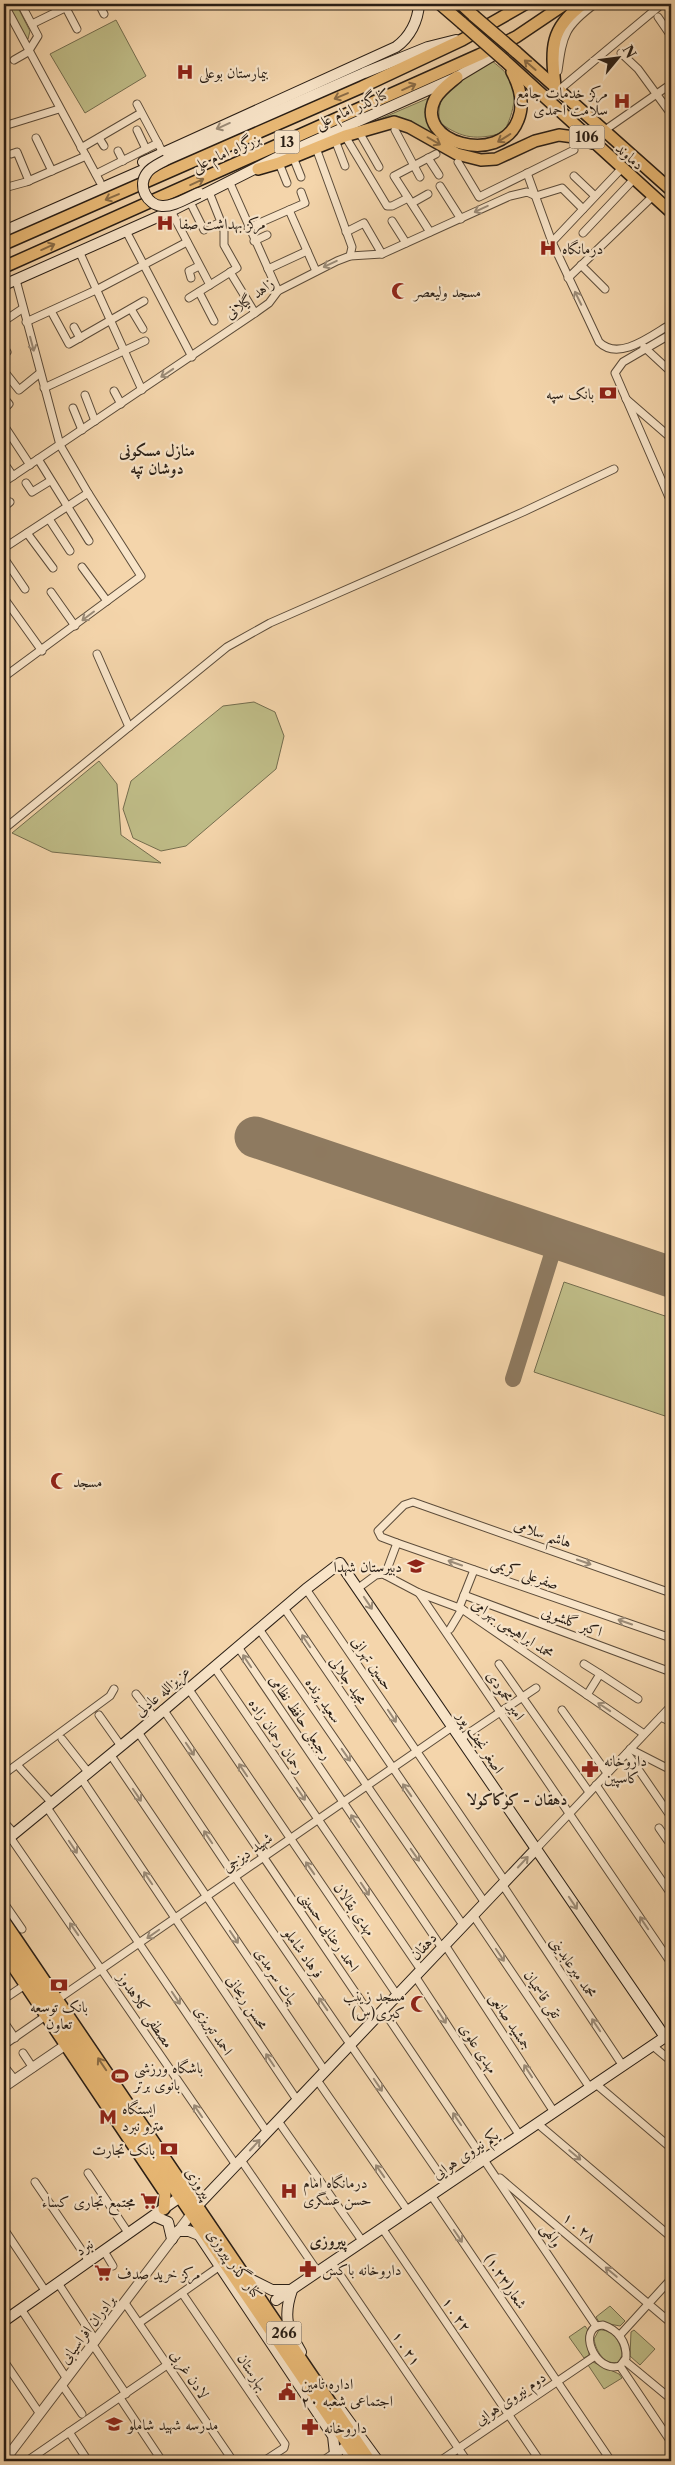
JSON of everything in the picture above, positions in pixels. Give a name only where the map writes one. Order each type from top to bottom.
[{"type":"main road","points":[[4,231],[162,152],[396,47],[412,29],[419,4]]},
{"type":"main road","name":"106","points":[[440,4],[506,62]]},
{"type":"main road","name":"دماوند","points":[[462,4],[671,190]]},
{"type":"main road","name":"بزرگراه امام علی","points":[[4,244],[362,87],[462,40],[525,4]]},
{"type":"main road","name":"بزرگراه امام علی","points":[[4,267],[360,110],[516,37],[564,4]]},
{"type":"main road","points":[[557,88],[553,46],[562,24],[583,4]]},
{"type":"main road","name":"کنارگذر امام علی","points":[[204,192],[282,155],[458,77],[494,55],[516,37]]},
{"type":"main road","points":[[33,212],[53,208],[98,178],[162,152],[443,42],[462,40]]},
{"type":"main road","points":[[458,77],[435,98],[433,118],[439,131],[466,144],[478,146],[500,141],[515,128],[520,115],[522,101],[519,88],[506,62]]},
{"type":"main road","name":"دماوند","points":[[506,62],[671,212]]},
{"type":"main road","points":[[258,168],[279,163],[340,138],[382,125],[402,124],[457,154],[481,160],[496,160],[535,141],[560,135],[574,136],[593,143]]},
{"type":"main road","points":[[162,152],[144,178],[144,192],[148,199],[154,204],[168,205],[204,192]]},
{"type":"main road","points":[[4,285],[171,211],[190,202],[204,192]]},
{"type":"main road","points":[[4,224],[69,196]]},
{"type":"main road","points":[[4,279],[27,270],[41,268]]},
{"type":"main road","name":"اصغر نجف پور","points":[[340,1563],[460,1739],[668,2035]]},
{"type":"main road","name":"عزیزالله عادلی","points":[[10,1838],[306,1589],[340,1563]]},
{"type":"main road","name":"دهقان","points":[[194,2210],[536,1848]]},
{"type":"main road","name":"پیروزی","points":[[4,1921],[58,2000],[194,2210],[255,2314],[352,2442],[370,2461]]},
{"type":"main road","name":"پیروزی","points":[[4,1938],[70,2042],[114,2100],[180,2197],[194,2210],[246,2277],[316,2380],[352,2442],[359,2461]]},
{"type":"main road","points":[[4,1953],[47,2015],[70,2042],[100,2095],[165,2193],[164,2209]]},
{"type":"main road","name":"یکم نیروی هوایی","points":[[276,2300],[668,2035]]},
{"type":"main road","points":[[100,2095],[114,2100]]},
{"type":"main road","points":[[127,2119],[127,2135]]},
{"type":"main road","name":"نبرد","points":[[6,2315],[21,2309],[180,2197]]},
{"type":"main road","points":[[154,2216],[168,2222],[175,2235]]},
{"type":"main road","name":"کنار گذر پیروزی","points":[[175,2235],[199,2235],[255,2314],[333,2436],[335,2454]]},
{"type":"main road","points":[[246,2277],[272,2290],[292,2290],[286,2306],[287,2324],[316,2380]]},
{"type":"main road","points":[[330,2402],[337,2406],[352,2424],[378,2461]]},
{"type":"main road","points":[[351,2461],[348,2457],[352,2442]]},
{"type":"street","points":[[4,4],[7,20],[28,52],[98,178],[123,161],[146,149],[162,152]]},
{"type":"street","points":[[14,60],[28,52],[38,36],[21,4]]},
{"type":"street","points":[[32,24],[73,4]]},
{"type":"street","points":[[99,4],[104,14]]},
{"type":"street","points":[[557,88],[562,44],[567,31],[576,18],[595,4]]},
{"type":"street","points":[[557,88],[662,4]]},
{"type":"street","points":[[66,8],[77,29]]},
{"type":"street","points":[[658,17],[671,36]]},
{"type":"street","points":[[621,53],[638,69],[671,114]]},
{"type":"street","points":[[605,130],[671,84]]},
{"type":"street","points":[[136,104],[162,152]]},
{"type":"street","points":[[4,126],[59,108]]},
{"type":"street","points":[[81,148],[141,113]]},
{"type":"street","points":[[137,130],[146,149]]},
{"type":"street","points":[[395,130],[420,177]]},
{"type":"street","points":[[359,132],[379,167]]},
{"type":"street","points":[[36,138],[52,171]]},
{"type":"street","points":[[99,138],[104,146]]},
{"type":"street","points":[[340,138],[345,166]]},
{"type":"street","points":[[340,138],[387,206],[410,201],[428,194]]},
{"type":"street","points":[[316,148],[352,247],[350,256]]},
{"type":"street","points":[[458,162],[479,197],[574,150]]},
{"type":"street","points":[[118,151],[123,161]]},
{"type":"street","points":[[11,154],[17,152],[28,182],[29,191]]},
{"type":"street","points":[[430,232],[394,176],[436,154]]},
{"type":"street","points":[[4,188],[28,182],[86,156]]},
{"type":"street","points":[[293,157],[301,177]]},
{"type":"street","points":[[428,158],[439,175]]},
{"type":"street","points":[[279,163],[287,183]]},
{"type":"street","points":[[552,242],[622,168]]},
{"type":"street","points":[[527,173],[552,242],[599,342],[606,348],[628,347],[671,324]]},
{"type":"street","points":[[574,176],[595,196]]},
{"type":"street","points":[[583,233],[634,179]]},
{"type":"street","points":[[230,181],[248,228],[278,291]]},
{"type":"street","points":[[503,185],[508,187],[510,196]]},
{"type":"street","points":[[440,186],[461,219]]},
{"type":"street","name":"زاهد گیلانی","points":[[4,482],[255,314],[269,303],[278,291],[316,271],[350,256],[382,254],[510,196],[526,192],[536,196],[562,188],[583,209]]},
{"type":"street","points":[[204,192],[221,222],[224,231],[224,245],[255,314]]},
{"type":"street","points":[[248,228],[305,203],[301,192]]},
{"type":"street","points":[[568,278],[653,196]]},
{"type":"street","points":[[190,202],[204,230]]},
{"type":"street","points":[[289,210],[316,271]]},
{"type":"street","points":[[171,211],[210,285]]},
{"type":"street","points":[[392,221],[406,243]]},
{"type":"street","points":[[212,226],[221,222]]},
{"type":"street","points":[[346,232],[364,223],[382,254]]},
{"type":"street","points":[[126,231],[192,357]]},
{"type":"street","points":[[254,241],[267,235]]},
{"type":"street","points":[[26,322],[96,290],[187,242]]},
{"type":"street","points":[[268,269],[307,250]]},
{"type":"street","points":[[79,251],[109,322],[142,390]]},
{"type":"street","points":[[581,265],[605,289]]},
{"type":"street","points":[[191,278],[188,271],[199,266]]},
{"type":"street","points":[[189,298],[234,270]]},
{"type":"street","points":[[4,678],[141,576],[60,445],[22,309],[16,280]]},
{"type":"street","points":[[199,292],[214,321]]},
{"type":"street","points":[[51,311],[70,347],[80,338],[144,301]]},
{"type":"street","points":[[4,321],[22,309]]},
{"type":"street","points":[[131,309],[142,328]]},
{"type":"street","points":[[74,327],[80,338]]},
{"type":"street","points":[[671,334],[623,362],[615,372],[624,397],[671,502]]},
{"type":"street","points":[[44,388],[145,341]]},
{"type":"street","points":[[641,341],[645,349],[671,372]]},
{"type":"street","points":[[4,347],[8,352],[4,355]]},
{"type":"street","points":[[4,371],[19,390],[40,373]]},
{"type":"street","points":[[114,391],[121,404]]},
{"type":"street","points":[[85,395],[95,421]]},
{"type":"street","points":[[624,397],[671,438]]},
{"type":"street","points":[[4,398],[9,404],[4,409]]},
{"type":"street","points":[[73,408],[82,430]]},
{"type":"street","points":[[5,427],[30,465]]},
{"type":"street","points":[[38,459],[66,507],[89,541]]},
{"type":"street","points":[[4,463],[13,476]]},
{"type":"street","points":[[4,829],[227,647],[270,623],[524,512],[614,470]]},
{"type":"street","points":[[26,483],[32,492],[50,481]]},
{"type":"street","points":[[5,545],[27,533],[88,493]]},
{"type":"street","points":[[4,507],[10,502]]},
{"type":"street","points":[[49,519],[70,551]]},
{"type":"street","points":[[27,533],[53,568]]},
{"type":"street","points":[[4,558],[25,590]]},
{"type":"street","points":[[82,567],[107,601]]},
{"type":"street","points":[[51,592],[75,626]]},
{"type":"street","points":[[4,598],[42,651]]},
{"type":"street","points":[[97,654],[129,727]]},
{"type":"street","name":"هاشم سلامی","points":[[406,1504],[416,1503],[671,1593]]},
{"type":"street","name":"صفرعلی کریمی","points":[[406,1504],[379,1527],[379,1536],[671,1638]]},
{"type":"street","points":[[357,1589],[378,1574],[386,1575],[397,1543]]},
{"type":"street","points":[[450,1629],[460,1609],[474,1570]]},
{"type":"street","name":"محمد ابراهیمی بهرامی","points":[[386,1575],[419,1592],[460,1609],[644,1734]]},
{"type":"street","name":"حسین تهرانی","points":[[306,1589],[504,1882]]},
{"type":"street","name":"امیر محمودی","points":[[419,1592],[671,1963]]},
{"type":"street","name":"اکبر گلشویی","points":[[464,1595],[671,1672]]},
{"type":"street","name":"مجید جلالی","points":[[284,1608],[485,1903]]},
{"type":"street","name":"سعید پرنده","points":[[259,1629],[463,1925]]},
{"type":"street","name":"رجبعلی حافظ نظامی","points":[[238,1647],[343,1803],[443,1946]]},
{"type":"street","points":[[499,1664],[589,1792]]},
{"type":"street","points":[[584,1664],[638,1699]]},
{"type":"street","name":"رحمان رحمان زاده","points":[[214,1667],[318,1820],[418,1973]]},
{"type":"street","points":[[587,1695],[600,1674]]},
{"type":"street","name":"مهدی بقالان","points":[[188,1688],[397,1995]]},
{"type":"street","points":[[460,1739],[536,1688]]},
{"type":"street","points":[[4,1774],[110,1696],[114,1689]]},
{"type":"street","points":[[136,1694],[154,1718]]},
{"type":"street","name":"دهقان","points":[[536,1848],[671,1706]]},
{"type":"street","name":"احمد رعنایی حسینی","points":[[163,1709],[374,2020]]},
{"type":"street","points":[[562,1710],[607,1773]]},
{"type":"street","points":[[99,1715],[121,1746]]},
{"type":"street","points":[[661,1717],[671,1722]]},
{"type":"street","name":"شهید دیزجی","points":[[58,2000],[452,1727]]},
{"type":"street","name":"فرهاد شاملو","points":[[138,1732],[235,1877],[447,2185]]},
{"type":"street","name":"محسن ریحانی","points":[[62,1739],[175,1918],[297,2100]]},
{"type":"street","points":[[628,1751],[671,1770]]},
{"type":"street","points":[[628,1751],[671,1817]]},
{"type":"street","name":"بیات سرمدی","points":[[110,1754],[325,2071]]},
{"type":"street","name":"احمد تبریزی","points":[[20,1768],[49,1804],[139,1943],[267,2132]]},
{"type":"street","points":[[596,1785],[671,1894]]},
{"type":"street","name":"مصطفی کلاهدوز","points":[[4,1822],[10,1838],[238,2163],[318,2272]]},
{"type":"street","points":[[659,1828],[670,1841]]},
{"type":"street","name":"محمد میرعابدینی","points":[[504,1882],[623,2066]]},
{"type":"street","points":[[4,1903],[22,1929]]},
{"type":"street","name":"تقی قاسمیان","points":[[473,1915],[593,2086],[671,2148]]},
{"type":"street","name":"جمشید صانعی","points":[[443,1946],[554,2112]]},
{"type":"street","name":"مهدی علوی","points":[[418,1973],[520,2136]]},
{"type":"street","points":[[4,1999],[25,1985]]},
{"type":"street","name":"والهی","points":[[383,2010],[596,2326]]},
{"type":"street","points":[[4,2045],[47,2015]]},
{"type":"street","points":[[4,2022],[15,2038]]},
{"type":"street","points":[[4,2087],[70,2042]]},
{"type":"street","points":[[653,2046],[671,2061]]},
{"type":"street","points":[[23,2054],[33,2068]]},
{"type":"street","points":[[4,2066],[15,2080]]},
{"type":"street","points":[[317,2080],[408,2211]]},
{"type":"street","points":[[278,2120],[363,2242]]},
{"type":"street","points":[[538,2124],[671,2237]]},
{"type":"street","name":"۱ . ۲۸","points":[[493,2171],[671,2323]]},
{"type":"street","points":[[88,2173],[129,2234]]},
{"type":"street","points":[[35,2182],[89,2261]]},
{"type":"street","name":"شعار(۱.۲۳)","points":[[431,2196],[611,2461]]},
{"type":"street","name":"برادران افراسیابی","points":[[7,2457],[194,2210]]},
{"type":"street","name":"۱ . ۲۲","points":[[382,2228],[540,2461]]},
{"type":"street","points":[[4,2229],[46,2292]]},
{"type":"street","points":[[104,2251],[113,2266]]},
{"type":"street","name":"۱ . ۲۱","points":[[332,2262],[467,2461]]},
{"type":"street","points":[[138,2323],[220,2266]]},
{"type":"street","points":[[620,2335],[671,2279]]},
{"type":"street","points":[[58,2283],[95,2343],[123,2396],[162,2461]]},
{"type":"street","name":"بهارستان","points":[[182,2293],[285,2444],[284,2448],[264,2461]]},
{"type":"street","name":"لادن غربی","points":[[125,2303],[233,2461]]},
{"type":"street","points":[[21,2309],[82,2414]]},
{"type":"street","points":[[671,2398],[622,2364],[607,2366],[595,2356],[590,2339],[592,2331],[596,2326],[609,2327],[620,2335],[626,2348],[622,2364],[671,2442]]},
{"type":"street","name":"دوم نیروی هوایی","points":[[440,2461],[595,2356]]},
{"type":"street","points":[[4,2361],[40,2414]]},
{"type":"street","points":[[27,2461],[168,2365]]},
{"type":"street","points":[[69,2432],[88,2461]]},
{"type":"street","points":[[324,2461],[352,2442]]},
{"type":"shaded area","points":[[7,4],[16,4],[30,31],[28,39],[23,34]]},
{"type":"shaded area","points":[[116,20],[146,76],[85,113],[50,54]]},
{"type":"shaded area","points":[[491,60],[506,74],[512,82],[514,90],[512,113],[503,133],[485,137],[470,137],[440,123],[439,111],[441,101],[446,92],[462,78]]},
{"type":"shaded area","points":[[431,97],[425,112],[434,138],[398,118],[373,122]]},
{"type":"shaded area","points":[[254,702],[275,712],[284,736],[276,769],[186,846],[161,851],[133,838],[123,809],[131,781],[223,706]]},
{"type":"shaded area","points":[[99,761],[117,784],[121,835],[161,863],[52,852],[12,833]]},
{"type":"shaded area","points":[[564,1282],[671,1318],[671,1418],[534,1372]]},
{"type":"shaded area","points":[[610,2306],[625,2321],[620,2326],[599,2322],[596,2317]]},
{"type":"shaded area","points":[[585,2326],[588,2330],[589,2355],[584,2358],[569,2337]]},
{"type":"shaded area","points":[[599,2330],[612,2334],[618,2341],[622,2355],[619,2362],[609,2362],[599,2353],[594,2339]]},
{"type":"shaded area","points":[[634,2330],[655,2349],[640,2365],[630,2356],[631,2332]]},
{"type":"shaded area","points":[[593,2362],[619,2374],[622,2378],[604,2389],[588,2365]]},
{"type":"taxiway","points":[[513,1379],[557,1238]]},
{"type":"runway","points":[[255,1137],[671,1277]]},
{"type":"place","name":"بیمارستان بوعلی","points":[[185,72]]},
{"type":"place","name":"مرکز خدمات جامع سلامت احمدی","points":[[622,101]]},
{"type":"place","name":"مرکز بهداشت صفا","points":[[165,223]]},
{"type":"place","name":"درمانگاه","points":[[548,248]]},
{"type":"place","name":"مسجد ولیعصر","points":[[400,291]]},
{"type":"place","name":"بانک سپه","points":[[608,393]]},
{"type":"place","name":"مسجد","points":[[59,1481]]},
{"type":"place","name":"دبیرستان شهدا","points":[[416,1566]]},
{"type":"place","name":"داروخانه کاسپین","points":[[590,1769]]},
{"type":"place","name":"بانک توسعه تعاون","points":[[59,1985]]},
{"type":"place","name":"مسجد زینب کبری(س)","points":[[419,2004]]},
{"type":"place","name":"باشگاه ورزشی بانوی برتر","points":[[120,2076]]},
{"type":"place","name":"ایستگاه مترو نبرد","points":[[108,2117]]},
{"type":"place","name":"بانک تجارت","points":[[169,2149]]},
{"type":"place","name":"درمانگاه امام حسن عسگری","points":[[289,2191]]},
{"type":"place","name":"مجتمع تجاری کساء","points":[[149,2201]]},
{"type":"place","name":"داروخانه باکس","points":[[308,2269]]},
{"type":"place","name":"مرکز خرید صدف","points":[[103,2273]]},
{"type":"place","name":"اداره تامین اجتماعی شعبه ۲۰","points":[[287,2392]]},
{"type":"place","name":"مدرسه شهید شاملو","points":[[114,2424]]},
{"type":"place","name":"داروخانه","points":[[310,2427]]},
{"type":"district","name":"منازل مسکونی دوشان تپه","points":[[157,459]]},
{"type":"district","name":"دهقان - کوکاکولا","points":[[517,1799]]},
{"type":"district","name":"پیروزی","points":[[328,2240]]}]
